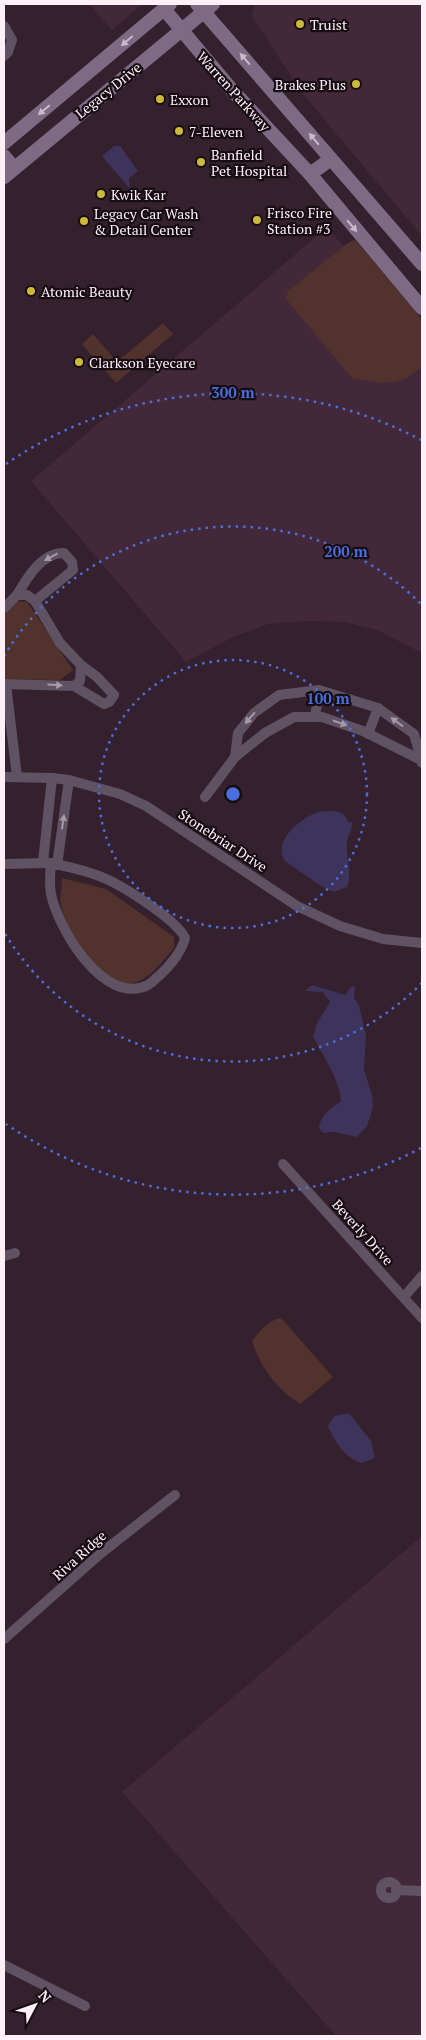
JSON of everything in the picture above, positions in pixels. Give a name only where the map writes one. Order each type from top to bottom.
[{"type":"main road","name":"Legacy Drive","points":[[4,143],[167,6]]},
{"type":"main road","name":"Warren Parkway","points":[[167,6],[182,30],[219,75],[310,174],[422,308]]},
{"type":"main road","name":"Legacy Drive","points":[[9,172],[182,30],[205,6]]},
{"type":"main road","name":"Warren Parkway","points":[[205,6],[331,159],[422,264]]},
{"type":"main road","points":[[4,156],[9,172]]},
{"type":"main road","points":[[310,174],[331,159]]},
{"type":"street","points":[[4,26],[12,40],[8,52],[4,56]]},
{"type":"street","points":[[4,608],[17,595],[29,574],[57,552],[64,552],[72,562],[74,570],[35,601]]},
{"type":"street","points":[[17,595],[28,595],[35,601],[60,643],[114,695],[109,702],[104,704],[74,686],[5,684],[17,777]]},
{"type":"street","points":[[74,686],[80,681],[81,665]]},
{"type":"street","points":[[315,717],[319,690]]},
{"type":"street","points":[[235,757],[238,733],[254,713],[278,695],[319,690],[378,708],[414,734],[422,762]]},
{"type":"street","points":[[368,734],[378,708]]},
{"type":"street","points":[[205,797],[235,757],[265,733],[294,718],[322,717],[368,734],[422,762]]},
{"type":"street","name":"Stonebriar Drive","points":[[4,777],[69,780],[120,794],[146,806],[297,906],[340,926],[383,939],[422,943]]},
{"type":"street","points":[[4,864],[51,864],[90,873],[114,883],[145,902],[182,930],[186,938],[184,943],[166,970],[148,985],[122,988],[110,984],[93,969],[60,923],[50,892],[51,864],[52,778]]},
{"type":"street","points":[[51,864],[69,780]]},
{"type":"street","name":"Beverly Drive","points":[[283,1164],[422,1318]]},
{"type":"street","points":[[4,1256],[15,1254]]},
{"type":"street","points":[[404,1297],[422,1276]]},
{"type":"street","name":"Riva Ridge","points":[[4,1639],[100,1554],[175,1495]]},
{"type":"street","points":[[396,1890],[422,1892]]},
{"type":"street","points":[[4,1965],[85,2006]]},
{"type":"shaded area","points":[[89,4],[142,4],[112,30]]},
{"type":"shaded area","points":[[255,4],[422,4],[422,236],[302,93],[252,16]]},
{"type":"shaded area","points":[[114,146],[120,146],[138,171],[129,178],[130,189],[102,156]]},
{"type":"shaded area","points":[[327,227],[422,338],[422,653],[377,630],[344,622],[308,621],[268,624],[231,638],[186,662],[31,481]]},
{"type":"shaded area","points":[[355,240],[415,310],[422,322],[422,367],[407,378],[395,382],[380,383],[352,378],[286,299],[288,291],[348,243]]},
{"type":"shaded area","points":[[163,323],[173,334],[116,383],[82,344],[93,334],[117,362]]},
{"type":"shaded area","points":[[15,601],[27,602],[73,670],[60,680],[4,679],[4,615]]},
{"type":"shaded area","points":[[335,811],[344,814],[349,823],[352,822],[352,825],[347,842],[349,881],[347,887],[334,892],[321,886],[286,862],[282,855],[282,847],[290,832],[304,819],[319,812]]},
{"type":"shaded area","points":[[62,878],[106,889],[174,937],[174,948],[147,976],[133,983],[116,982],[96,965],[69,927],[60,902]]},
{"type":"shaded area","points":[[312,985],[345,995],[351,987],[355,986],[354,998],[359,1005],[366,1036],[364,1070],[372,1095],[373,1108],[367,1126],[357,1137],[334,1132],[323,1133],[319,1128],[321,1119],[341,1101],[334,1075],[313,1036],[317,1023],[330,1002],[323,992],[305,991]]},
{"type":"shaded area","points":[[281,1318],[333,1377],[300,1404],[270,1377],[255,1351],[252,1341],[268,1324]]},
{"type":"shaded area","points":[[349,1413],[371,1441],[375,1458],[361,1463],[349,1457],[334,1438],[328,1426],[334,1416]]},
{"type":"shaded area","points":[[422,1536],[422,2036],[336,2036],[122,1792]]},
{"type":"place","name":"Truist","points":[[300,24]]},
{"type":"place","name":"Brakes Plus","points":[[356,84]]},
{"type":"place","name":"Exxon","points":[[160,99]]},
{"type":"place","name":"7-Eleven","points":[[179,131]]},
{"type":"place","name":"Banfield Pet Hospital","points":[[201,162]]},
{"type":"place","name":"Kwik Kar","points":[[101,194]]},
{"type":"place","name":"Frisco Fire Station #3","points":[[257,220]]},
{"type":"place","name":"Legacy Car Wash & Detail Center","points":[[84,221]]},
{"type":"place","name":"Atomic Beauty","points":[[31,291]]},
{"type":"place","name":"Clarkson Eyecare","points":[[79,362]]}]
